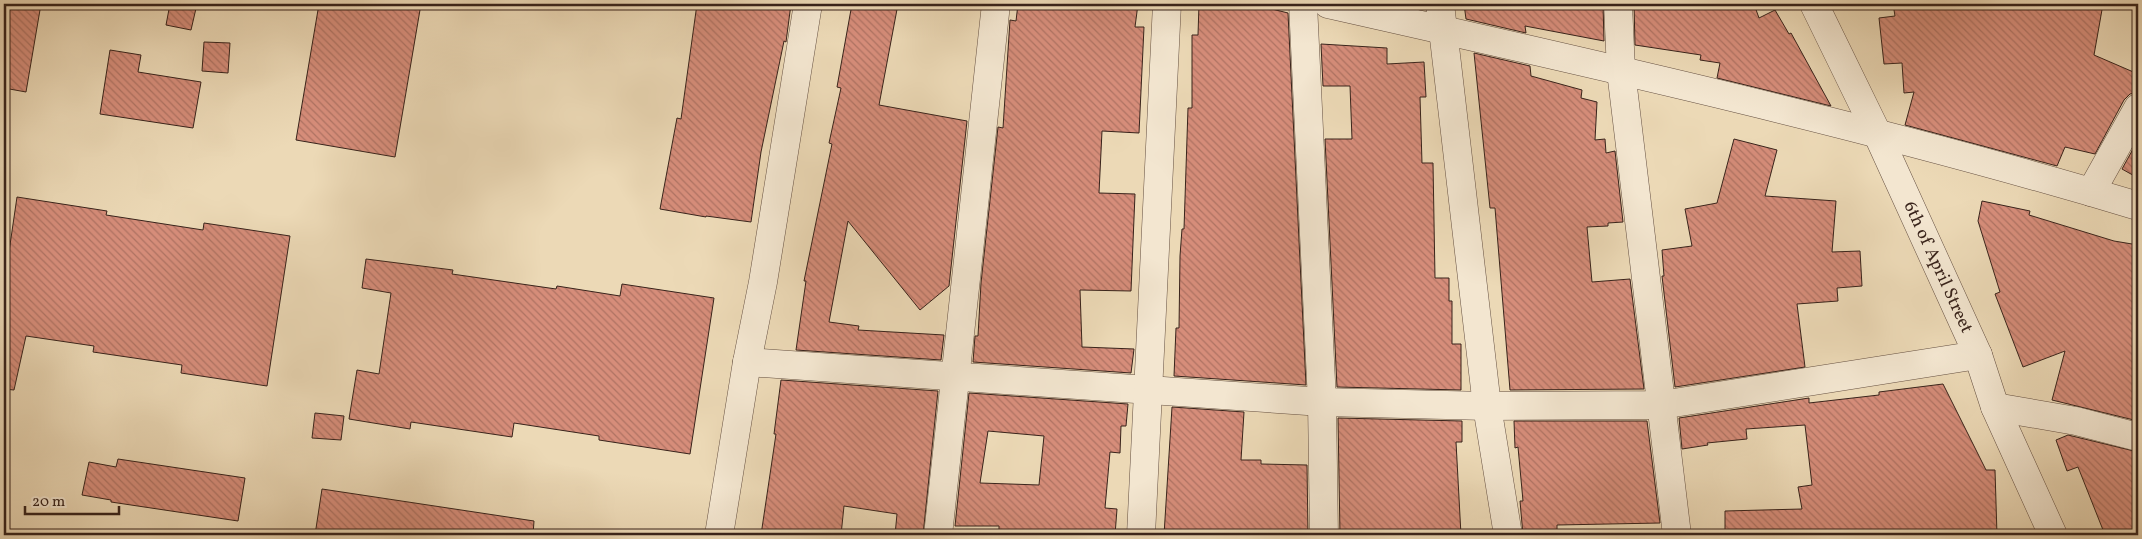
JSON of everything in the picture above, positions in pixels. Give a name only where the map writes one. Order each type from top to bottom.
[{"type":"street","points":[[719,535],[747,362],[763,282],[808,4]]},
{"type":"street","points":[[938,535],[996,4]]},
{"type":"street","points":[[1142,535],[1166,4]]},
{"type":"street","points":[[1303,4],[1322,402],[1324,535]]},
{"type":"street","points":[[1328,4],[1442,17],[1621,71],[1877,133],[2138,206]]},
{"type":"street","points":[[1618,4],[1621,71],[1677,535]]},
{"type":"street","name":"6th of April Street","points":[[1814,4],[1877,133],[1978,355],[1995,407],[2053,535]]},
{"type":"street","points":[[1442,17],[1487,406],[1508,535]]},
{"type":"street","points":[[2090,192],[2138,108]]},
{"type":"street","points":[[747,362],[1322,402],[1487,406],[1661,405],[1978,355]]},
{"type":"street","points":[[1995,407],[2067,419],[2138,436]]},
{"type":"building","points":[[4,4],[41,4],[26,92],[4,88]]},
{"type":"building","points":[[170,4],[197,4],[191,30],[166,25]]},
{"type":"building","points":[[319,4],[421,4],[395,157],[296,140]]},
{"type":"building","points":[[697,4],[791,4],[786,42],[784,41],[761,152],[751,222],[660,209],[677,118],[681,119]]},
{"type":"building","points":[[852,4],[898,4],[879,105],[967,121],[949,286],[920,310],[848,221],[829,322],[859,326],[858,330],[944,335],[941,360],[796,350],[806,281],[804,281],[832,144],[829,143],[841,88],[837,87]]},
{"type":"building","points":[[1018,4],[1138,4],[1135,27],[1144,27],[1139,133],[1102,131],[1099,193],[1135,194],[1131,291],[1080,290],[1082,347],[1134,349],[1131,373],[973,362],[975,336],[978,336],[981,283],[998,127],[1003,128],[1010,20],[1016,21]]},
{"type":"building","points":[[1199,4],[1252,4],[1288,13],[1306,385],[1174,376],[1176,328],[1179,328],[1180,256],[1182,229],[1184,229],[1188,108],[1192,108],[1192,35],[1198,35]]},
{"type":"building","points":[[1464,4],[1603,4],[1604,41],[1525,26],[1526,33],[1466,19]]},
{"type":"building","points":[[1634,4],[1754,4],[1759,18],[1775,10],[1789,34],[1791,33],[1831,106],[1717,78],[1720,63],[1700,60],[1701,55],[1635,45]]},
{"type":"building","points":[[1893,4],[2103,4],[2094,55],[2138,74],[2138,92],[2130,94],[2124,100],[2095,154],[2065,147],[2057,166],[1905,125],[1914,92],[1904,93],[1902,63],[1884,64],[1879,18],[1895,16]]},
{"type":"building","points":[[204,42],[230,43],[228,73],[202,71]]},
{"type":"building","points":[[1321,44],[1387,48],[1387,64],[1424,62],[1426,97],[1420,97],[1422,163],[1433,163],[1435,278],[1449,278],[1449,301],[1452,301],[1452,344],[1461,344],[1461,390],[1337,387],[1325,139],[1352,139],[1350,86],[1323,86]]},
{"type":"building","points":[[110,50],[141,55],[138,72],[201,82],[193,128],[100,114]]},
{"type":"building","points":[[1474,53],[1530,66],[1531,76],[1582,90],[1581,98],[1597,102],[1595,140],[1605,139],[1606,153],[1615,151],[1623,222],[1608,223],[1608,226],[1587,227],[1592,282],[1630,279],[1644,389],[1510,390],[1495,208],[1490,208]]},
{"type":"building","points":[[1734,139],[1777,150],[1765,196],[1836,201],[1832,252],[1860,251],[1862,286],[1837,288],[1838,301],[1797,304],[1805,367],[1675,387],[1662,276],[1664,276],[1662,250],[1692,246],[1685,209],[1717,203]]},
{"type":"building","points":[[2138,140],[2138,178],[2122,169]]},
{"type":"building","points":[[17,197],[107,211],[106,215],[203,230],[204,223],[290,236],[267,386],[181,373],[182,365],[93,352],[94,346],[26,336],[14,390],[4,389],[4,286]]},
{"type":"building","points":[[1982,201],[2030,211],[2029,215],[2114,241],[2138,245],[2138,421],[2052,400],[2065,351],[2023,367],[1995,294],[2000,292],[1978,221]]},
{"type":"building","points":[[366,259],[453,270],[452,274],[556,289],[557,286],[620,296],[622,284],[714,298],[690,454],[599,440],[599,436],[514,423],[512,437],[411,422],[410,429],[349,419],[357,370],[379,374],[391,293],[362,288]]},
{"type":"building","points":[[781,380],[938,391],[923,535],[895,535],[897,514],[844,506],[841,535],[761,535],[776,434],[774,434]]},
{"type":"building","points":[[1943,384],[1986,470],[1995,470],[1997,535],[1725,535],[1725,511],[1802,509],[1798,487],[1812,485],[1805,425],[1746,429],[1747,439],[1707,443],[1708,445],[1682,449],[1679,418],[1809,398],[1809,403],[1879,395],[1879,392]]},
{"type":"building","points":[[969,393],[1128,404],[1126,426],[1121,426],[1120,453],[1110,452],[1105,508],[1117,509],[1115,535],[1028,535],[999,532],[999,526],[955,526]],"holes":[[[988,431],[1044,436],[1039,485],[980,483]]]},
{"type":"building","points":[[1172,407],[1244,412],[1241,460],[1261,460],[1261,464],[1307,465],[1308,535],[1164,535]]},
{"type":"building","points":[[315,413],[344,416],[341,440],[312,438]]},
{"type":"building","points":[[1338,418],[1462,421],[1462,442],[1456,442],[1461,535],[1340,535]]},
{"type":"building","points":[[1514,421],[1647,421],[1660,523],[1557,525],[1557,535],[1523,535],[1520,501],[1523,501],[1518,447],[1515,448]]},
{"type":"building","points":[[2068,435],[2138,452],[2138,535],[2105,535],[2078,467],[2067,471],[2056,440]]},
{"type":"building","points":[[118,459],[245,478],[238,521],[111,502],[111,500],[82,495],[89,462],[116,467]]},
{"type":"building","points":[[322,489],[534,521],[533,535],[315,535]]}]
